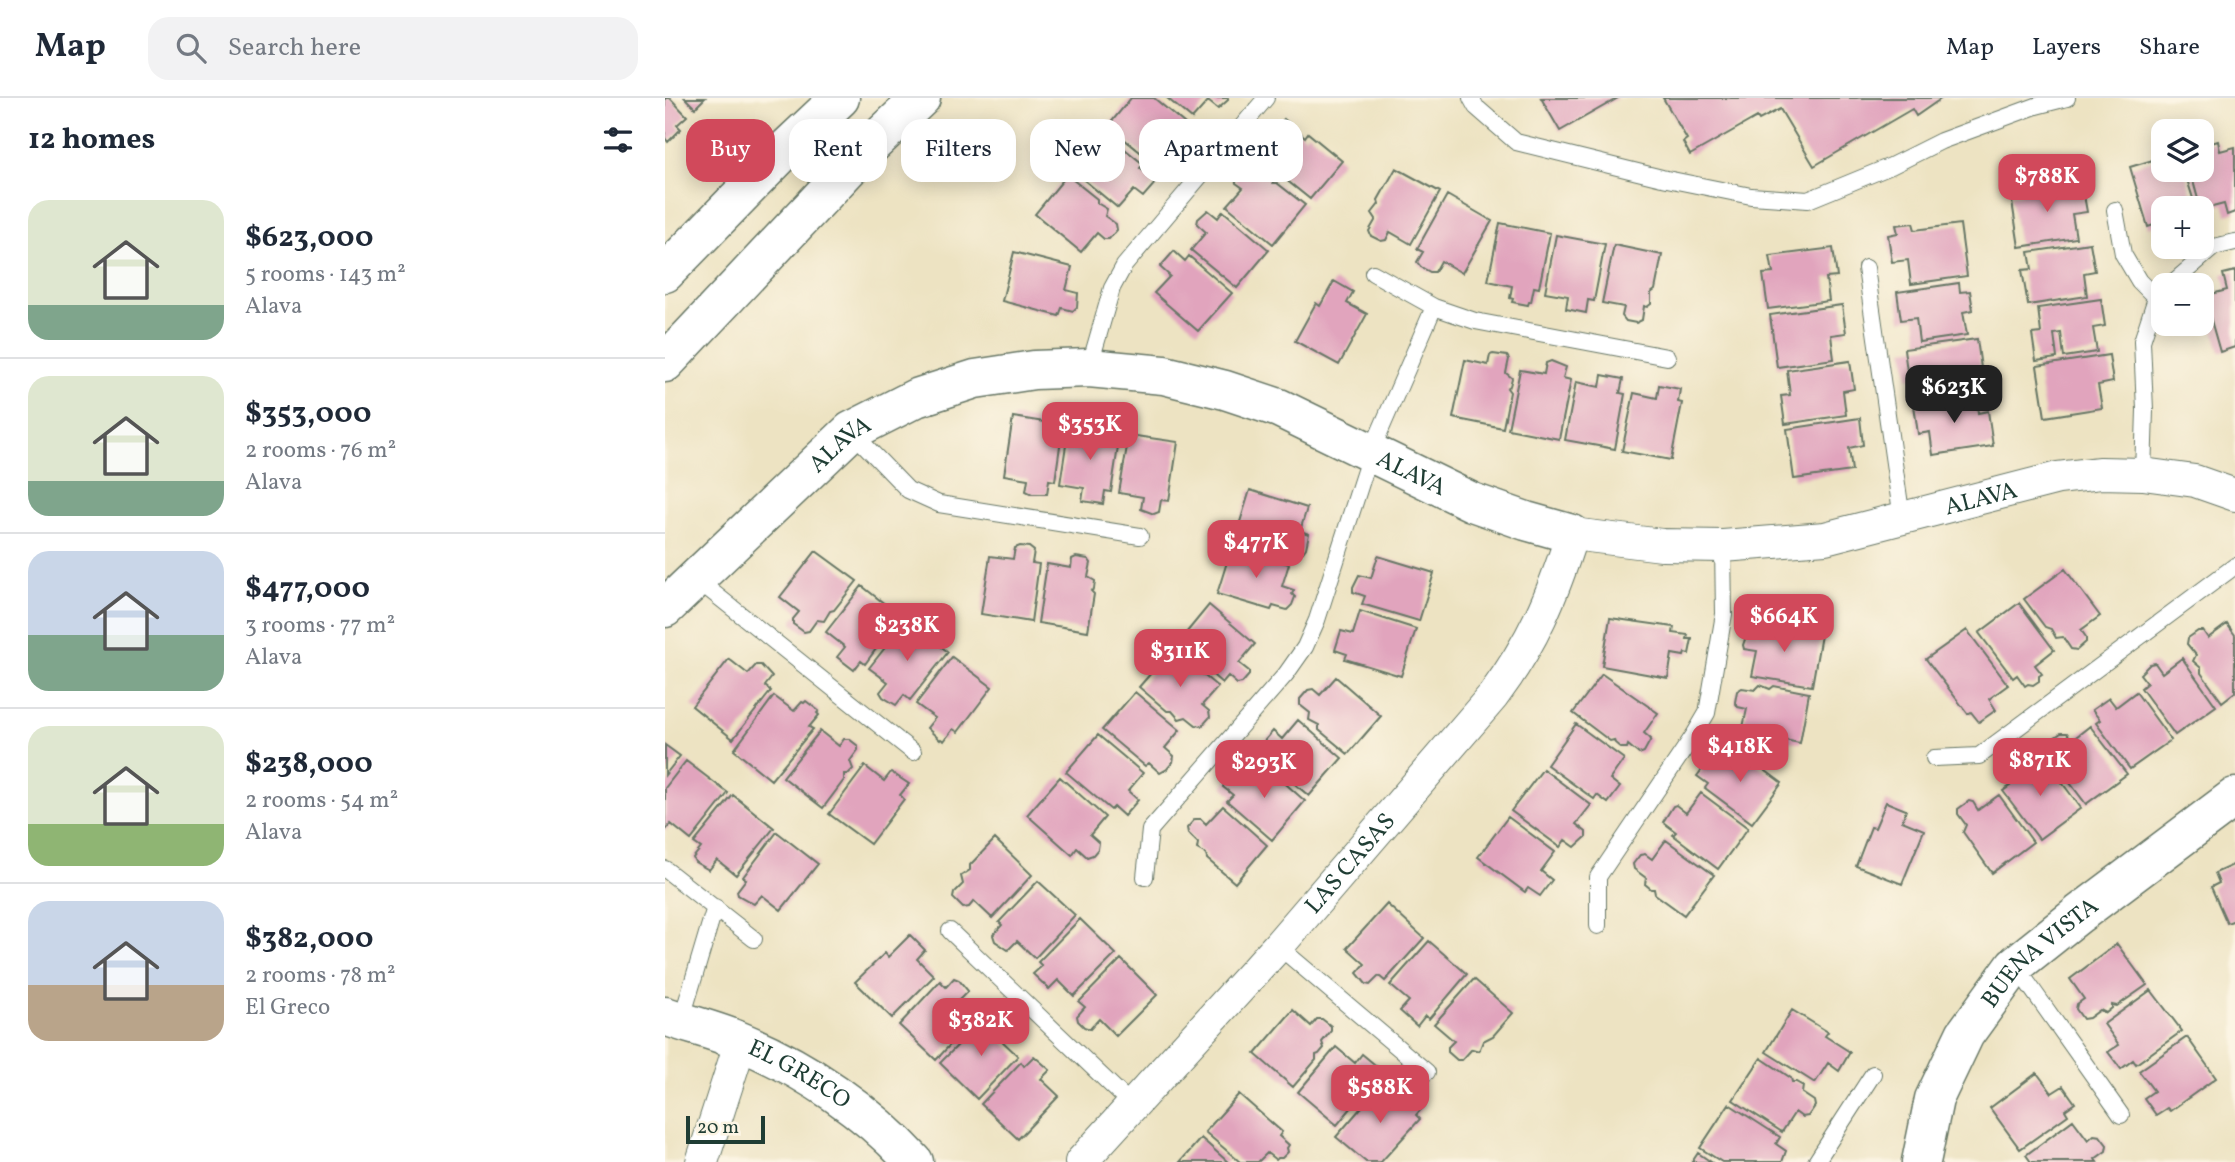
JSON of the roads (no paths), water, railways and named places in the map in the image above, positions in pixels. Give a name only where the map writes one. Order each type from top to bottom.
[{"type":"street","points":[[665,273],[789,146],[840,98]]},
{"type":"street","points":[[872,119],[875,108],[885,98]]},
{"type":"street","points":[[887,130],[921,98]]},
{"type":"street","points":[[665,363],[836,182]]},
{"type":"street","name":"ALAVA","points":[[665,608],[851,431],[916,398],[975,379],[1034,370],[1089,368],[1164,375],[1224,390],[1279,408],[1472,502],[1572,534],[1662,545],[1723,546],[1825,538],[2058,478],[2100,473],[2143,474],[2195,481],[2235,495]]},
{"type":"street","name":"LAS CASAS","points":[[1081,1162],[1131,1104],[1278,946],[1493,696],[1536,631],[1555,589],[1572,534]]},
{"type":"street","name":"BUENA VISTA","points":[[1921,1162],[1934,1099],[1959,1045],[2014,965],[2235,797]]},
{"type":"street","name":"EL GRECO","points":[[673,1018],[741,1041],[801,1071],[855,1108],[904,1157]]},
{"type":"street","points":[[702,1162],[741,1041]]},
{"type":"lane","points":[[1089,368],[1112,288],[1124,266],[1266,98]]},
{"type":"lane","points":[[1471,98],[1476,107],[1516,142],[1662,178],[1751,196],[1808,200],[1891,166],[1941,141],[2036,106],[2067,98]]},
{"type":"lane","points":[[2115,209],[2123,254],[2139,281],[2151,289]]},
{"type":"lane","points":[[2184,273],[2214,247],[2235,242]]},
{"type":"lane","points":[[1866,268],[1902,519]]},
{"type":"lane","points":[[1373,273],[1434,307],[1475,321],[1667,357]]},
{"type":"lane","points":[[1145,877],[1150,830],[1286,674],[1305,647],[1317,620],[1371,452],[1434,307]]},
{"type":"lane","points":[[2143,474],[2145,410],[2142,341],[2151,317]]},
{"type":"lane","points":[[851,431],[908,490],[939,504],[1140,536]]},
{"type":"lane","points":[[1598,926],[1598,877],[1707,713],[1724,614],[1723,546]]},
{"type":"lane","points":[[1934,758],[1979,756],[2235,566]]},
{"type":"lane","points":[[696,579],[913,752]]},
{"type":"lane","points":[[665,869],[754,939]]},
{"type":"lane","points":[[673,1018],[715,907]]},
{"type":"lane","points":[[950,931],[1131,1104]]},
{"type":"lane","points":[[1278,946],[1427,1072]]},
{"type":"lane","points":[[2014,965],[2121,1115]]},
{"type":"lane","points":[[1816,1162],[1873,1074]]}]
